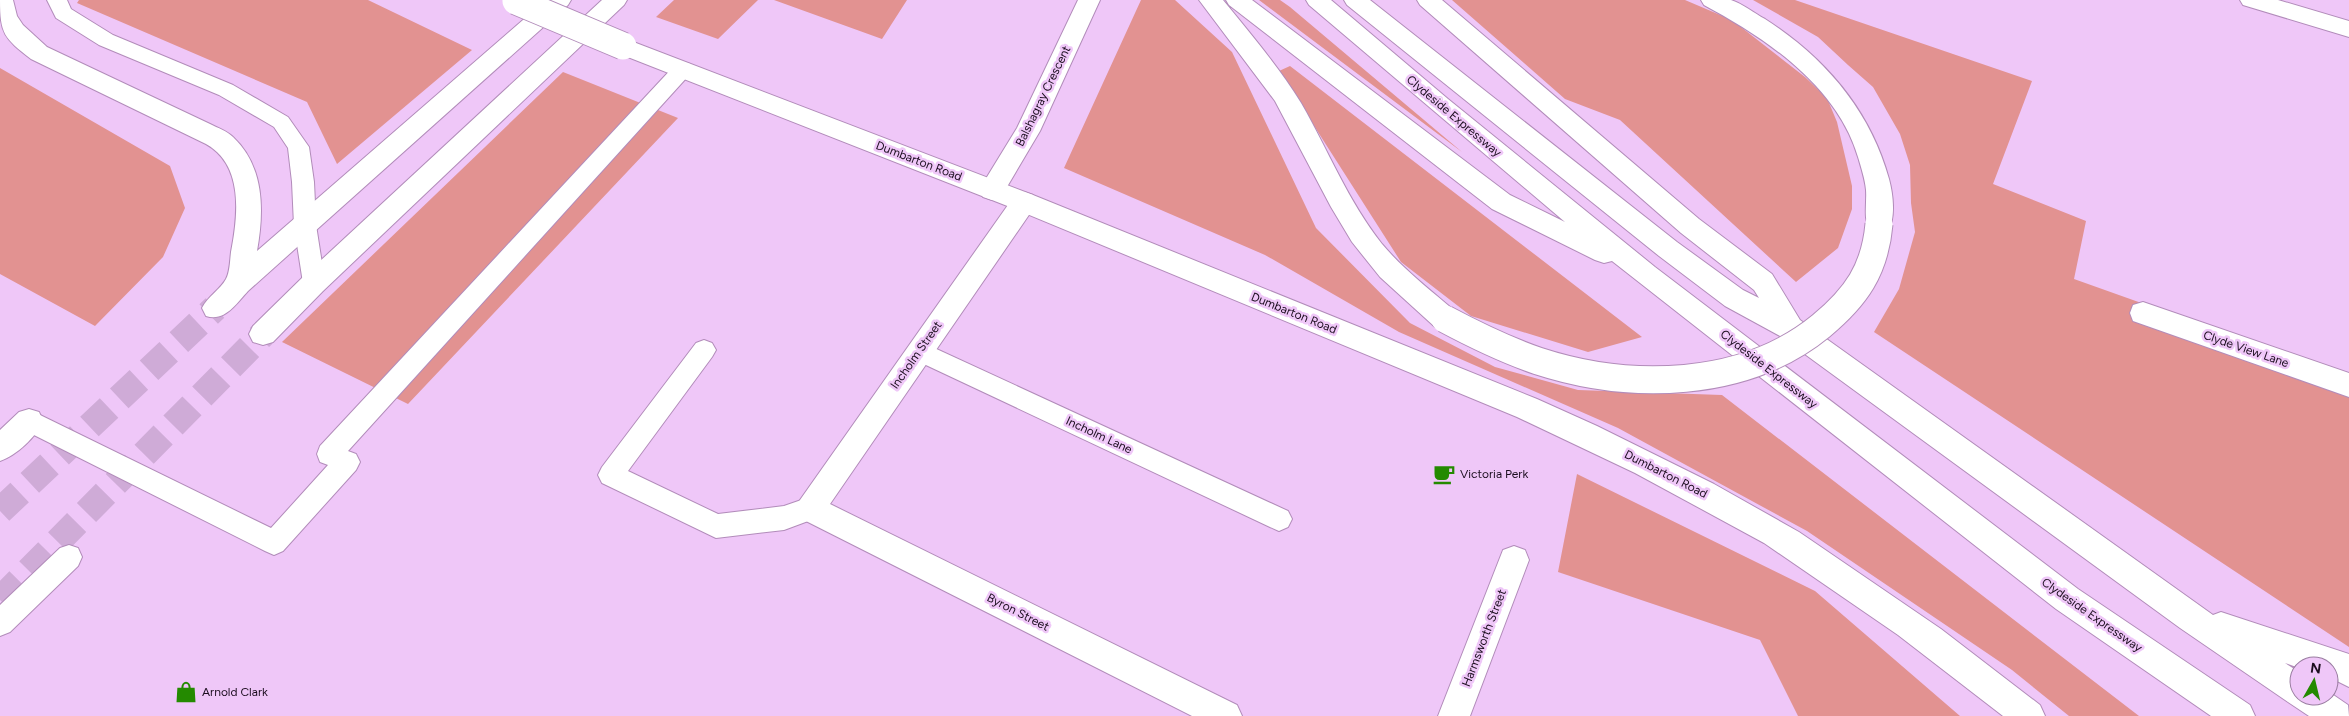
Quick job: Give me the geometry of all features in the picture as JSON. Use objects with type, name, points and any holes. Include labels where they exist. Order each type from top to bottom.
[{"type":"main road","points":[[2,0],[7,19],[20,39],[39,53],[201,130],[226,145],[238,160],[248,181],[250,212],[239,283]]},
{"type":"main road","points":[[215,308],[239,283],[560,0]]},
{"type":"main road","points":[[263,334],[616,0]]},
{"type":"main road","name":"Balshagray Crescent","points":[[992,190],[1028,131],[1090,0]]},
{"type":"main road","points":[[1210,0],[1250,48],[1291,107],[1349,215],[1373,251],[1403,282],[1446,319],[1518,356],[1572,370],[1620,377],[1675,379],[1724,373],[1767,359],[1799,342],[1832,318],[1855,292],[1874,257],[1879,224],[1879,188],[1870,153],[1832,90],[1803,58],[1736,12],[1712,0]]},
{"type":"main road","points":[[1237,0],[1501,202],[1646,274]]},
{"type":"main road","name":"Clydeside Expressway","points":[[1317,0],[1440,105],[1646,274],[2067,599],[2239,716]]},
{"type":"main road","points":[[1355,0],[1734,298],[1790,328],[2191,618],[2289,684]]},
{"type":"main road","points":[[1428,0],[1690,226],[1764,282],[1790,328]]},
{"type":"main road","points":[[2251,0],[2349,29]]},
{"type":"main road","name":"Dumbarton Road","points":[[514,1],[623,46],[1024,202],[1527,408],[1655,468],[1762,526],[1830,570],[1977,674],[2029,716]]},
{"type":"main road","name":"Incholm Street","points":[[810,508],[1024,202]]},
{"type":"main road","name":"Clyde View Lane","points":[[2143,314],[2349,385]]},
{"type":"main road","points":[[0,448],[29,421]]},
{"type":"main road","name":"Byron Street","points":[[810,508],[1226,716]]},
{"type":"main road","name":"Harmsworth Street","points":[[1454,716],[1514,560]]},
{"type":"main road","points":[[2067,599],[2205,716]]},
{"type":"main road","points":[[2191,618],[2338,665],[2349,672]]},
{"type":"main road","points":[[2322,706],[2338,716]]},
{"type":"lane","points":[[57,0],[63,13],[106,40],[226,90],[281,122],[298,147],[305,225],[314,284]]},
{"type":"lane","points":[[29,421],[274,543],[347,462],[328,454],[683,69]]},
{"type":"lane","points":[[704,350],[612,474],[716,526],[784,518],[810,508]]},
{"type":"lane","name":"Incholm Lane","points":[[919,351],[1279,519]]},
{"type":"lane","points":[[0,623],[70,557]]},
{"type":"shaded area","points":[[79,0],[368,0],[472,50],[337,164],[307,102],[77,3]]},
{"type":"shaded area","points":[[674,0],[758,0],[718,39],[656,17]]},
{"type":"shaded area","points":[[774,0],[907,0],[882,39]]},
{"type":"shaded area","points":[[1141,0],[1175,0],[1232,52],[1316,228],[1410,323],[1495,367],[1578,390],[1722,395],[2139,716],[2069,716],[2012,670],[1807,531],[1618,428],[1399,332],[1265,255],[1064,168]]},
{"type":"shaded area","points":[[1259,0],[1280,0],[1290,7],[1462,152]]},
{"type":"shaded area","points":[[1452,0],[1685,0],[1732,20],[1805,77],[1827,98],[1837,122],[1852,186],[1852,209],[1838,248],[1796,282],[1620,120],[1565,99]]},
{"type":"shaded area","points":[[1753,0],[1795,0],[2032,81],[1993,184],[2086,221],[2074,279],[2349,377],[2349,647],[1874,332],[1899,289],[1915,232],[1911,203],[1910,165],[1900,134],[1873,87],[1818,37]]},
{"type":"shaded area","points":[[1290,66],[1642,337],[1588,352],[1471,316],[1401,262],[1279,71]]},
{"type":"shaded area","points":[[0,68],[170,166],[185,208],[163,257],[95,326],[0,274]]},
{"type":"shaded area","points":[[563,72],[678,118],[408,404],[282,342]]},
{"type":"shaded area","points":[[1577,474],[1815,591],[1960,716],[1798,716],[1760,640],[1558,572]]},
{"type":"tunnel","points":[[0,511],[215,308]]},
{"type":"tunnel","points":[[0,600],[263,334]]},
{"type":"place","name":"Victoria Perk","points":[[1444,474]]},
{"type":"place","name":"Arnold Clark","points":[[186,692]]}]
